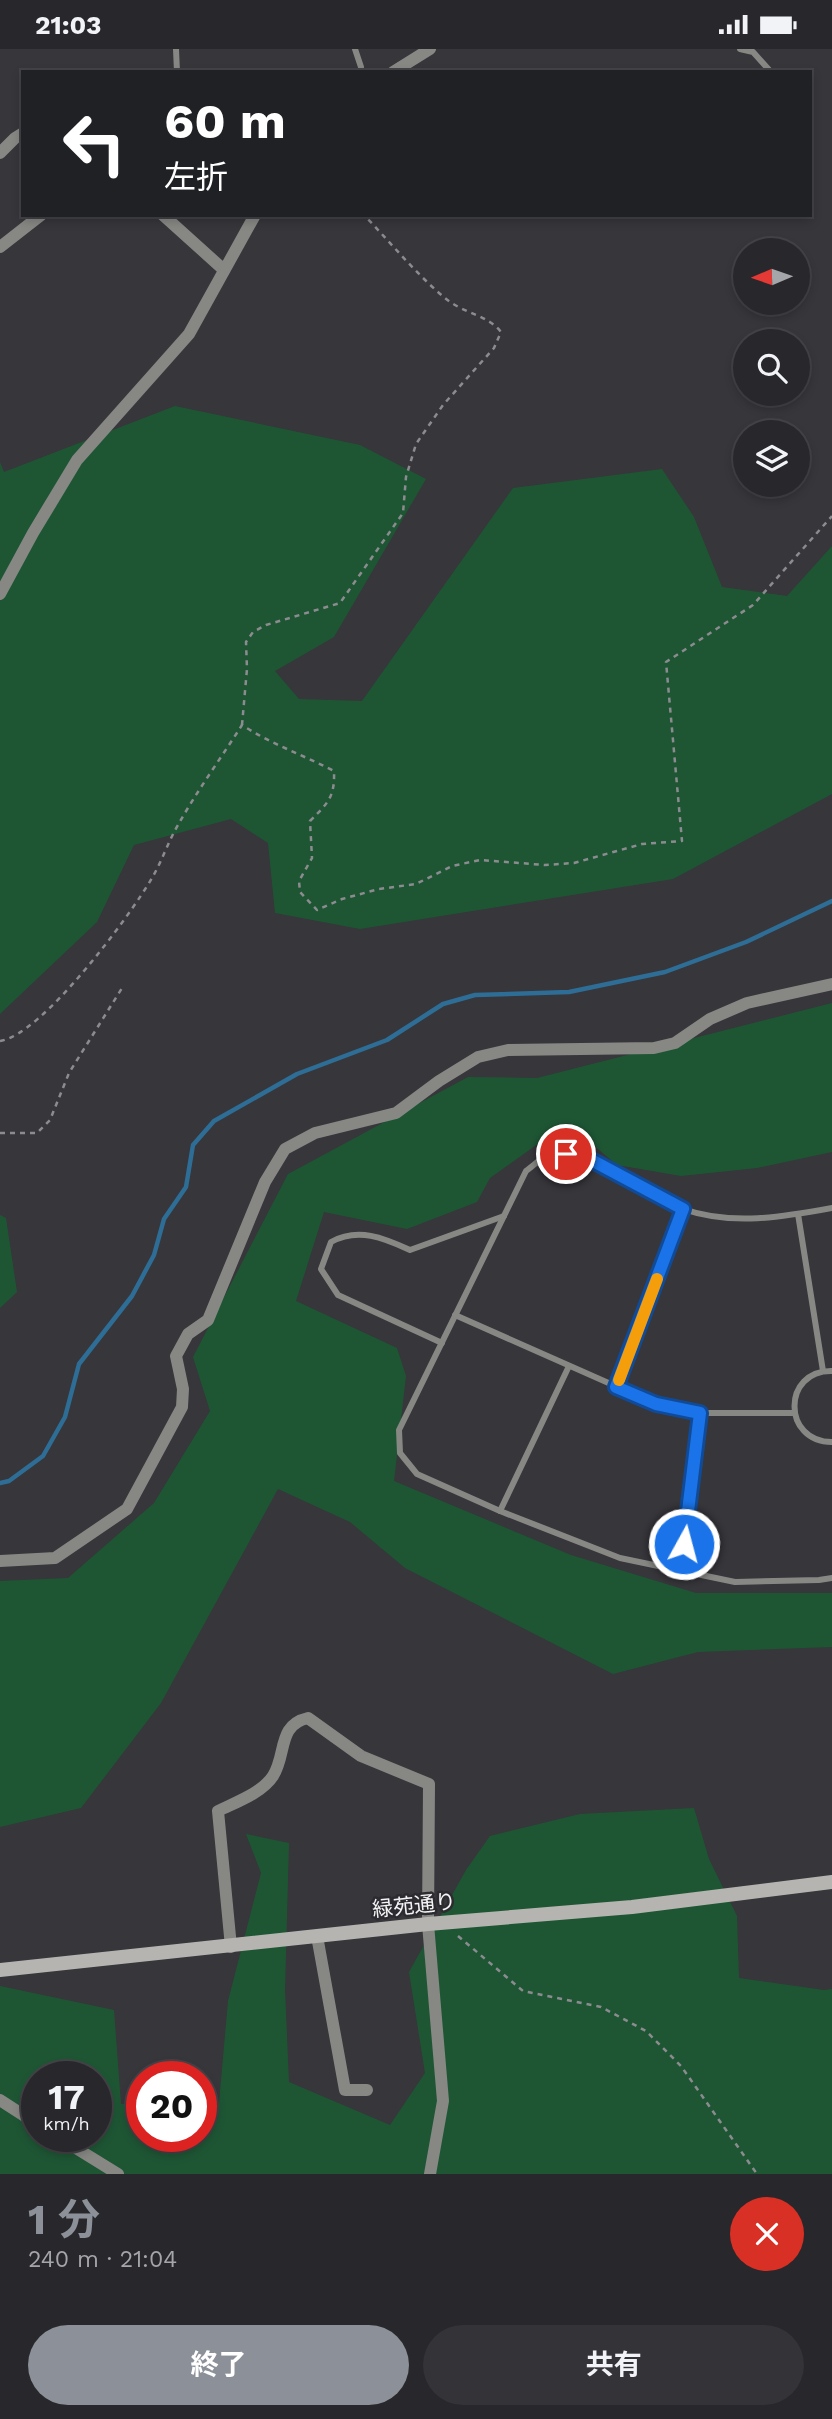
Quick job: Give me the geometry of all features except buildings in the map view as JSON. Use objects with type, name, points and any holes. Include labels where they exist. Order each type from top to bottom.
[{"type":"street","points":[[396,70],[430,49]]},
{"type":"street","points":[[0,153],[21,135]]},
{"type":"street","points":[[0,247],[38,217]]},
{"type":"street","points":[[165,217],[224,270]]},
{"type":"street","points":[[0,594],[77,460],[189,334],[254,217]]},
{"type":"street","points":[[0,1561],[55,1558],[127,1509],[182,1407],[183,1389],[176,1356],[188,1333],[208,1319],[265,1182],[285,1149],[316,1133],[397,1113],[439,1081],[478,1057],[508,1050],[654,1048],[675,1043],[710,1019],[747,1003],[832,985]]},
{"type":"street","points":[[231,1947],[218,1811],[262,1788],[274,1775],[288,1731],[298,1721],[309,1718],[361,1756],[429,1784],[443,2101],[430,2174]]},
{"type":"street","name":"緑苑通り","points":[[0,1970],[435,1924],[632,1907],[832,1882]]},
{"type":"street","points":[[317,1936],[345,2090],[368,2090]]},
{"type":"street","points":[[0,2100],[21,2114]]},
{"type":"street","points":[[82,2152],[118,2174]]},
{"type":"lane","points":[[176,49],[177,70]]},
{"type":"lane","points":[[355,49],[361,67]]},
{"type":"lane","points":[[740,49],[753,52],[769,70]]},
{"type":"lane","points":[[832,1208],[736,1220],[683,1209],[580,1154],[551,1153],[526,1171],[399,1430],[400,1453],[417,1474],[500,1511],[620,1557],[735,1582],[819,1580],[832,1577]]},
{"type":"lane","points":[[616,1387],[683,1209]]},
{"type":"lane","points":[[798,1214],[823,1371]]},
{"type":"lane","points":[[442,1343],[338,1295],[321,1269],[331,1242],[343,1235],[358,1234],[387,1239],[410,1250],[504,1216]]},
{"type":"lane","points":[[455,1315],[656,1404],[700,1413],[794,1413]]},
{"type":"lane","points":[[500,1511],[569,1366]]},
{"type":"lane","points":[[832,1371],[810,1376],[800,1386],[794,1399],[794,1413],[800,1427],[810,1437],[832,1442]]},
{"type":"lane","points":[[681,1570],[700,1413]]},
{"type":"path","points":[[0,1041],[10,1039],[40,1016],[78,977],[112,936],[152,879],[178,825],[242,725],[247,669],[246,642],[254,632],[266,625],[340,603],[403,513],[406,477],[416,444],[443,405],[494,348],[501,332],[494,323],[472,315],[446,300],[366,217]]},
{"type":"path","points":[[242,725],[267,741],[304,755],[334,771],[334,789],[324,806],[310,821],[312,858],[299,881],[300,892],[317,910],[342,899],[379,889],[416,884],[452,866],[480,860],[545,865],[574,863],[642,844],[682,841],[666,662],[753,605],[832,516]]},
{"type":"path","points":[[0,1133],[37,1133],[50,1120],[69,1073],[122,988]]},
{"type":"path","points":[[435,1924],[523,1991],[601,2007],[646,2031],[681,2066],[757,2174]]},
{"type":"green space","points":[[175,406],[360,445],[426,479],[334,637],[275,671],[299,699],[362,701],[513,488],[662,469],[694,517],[722,587],[787,596],[832,546],[832,794],[673,879],[360,929],[275,913],[268,843],[231,819],[134,845],[97,922],[0,1014],[0,462],[4,472]]},
{"type":"green space","points":[[832,1003],[832,1152],[757,1168],[681,1176],[617,1165],[567,1123],[490,1178],[477,1202],[407,1229],[324,1212],[296,1301],[397,1348],[406,1376],[394,1481],[571,1555],[696,1593],[832,1593],[832,1647],[698,1652],[613,1674],[405,1568],[350,1522],[278,1489],[161,1703],[81,1808],[0,1827],[0,1581],[68,1578],[154,1503],[210,1411],[193,1357],[288,1174],[468,1077],[537,1078]]},
{"type":"green space","points":[[0,1215],[6,1218],[17,1292],[0,1308]]},
{"type":"green space","points":[[694,1808],[709,1859],[737,1916],[739,1978],[832,1989],[832,2174],[0,2174],[0,1986],[114,2010],[121,2104],[126,2104],[126,2152],[217,2152],[217,2103],[228,2001],[261,1873],[246,1834],[289,1843],[285,1990],[289,2082],[390,2125],[425,2073],[409,1972],[466,1870],[490,1836],[580,1814]]},
{"type":"waterway","points":[[0,1483],[9,1481],[43,1456],[65,1417],[79,1364],[132,1296],[154,1255],[164,1219],[186,1187],[193,1145],[214,1121],[297,1074],[387,1040],[443,1004],[475,995],[569,992],[665,972],[746,942],[832,901]]},
{"type":"slow traffic","points":[[619,1380],[657,1279]]},
{"type":"route","points":[[566,1154],[580,1154],[683,1209],[616,1387],[656,1404],[700,1413],[684,1544]]}]
